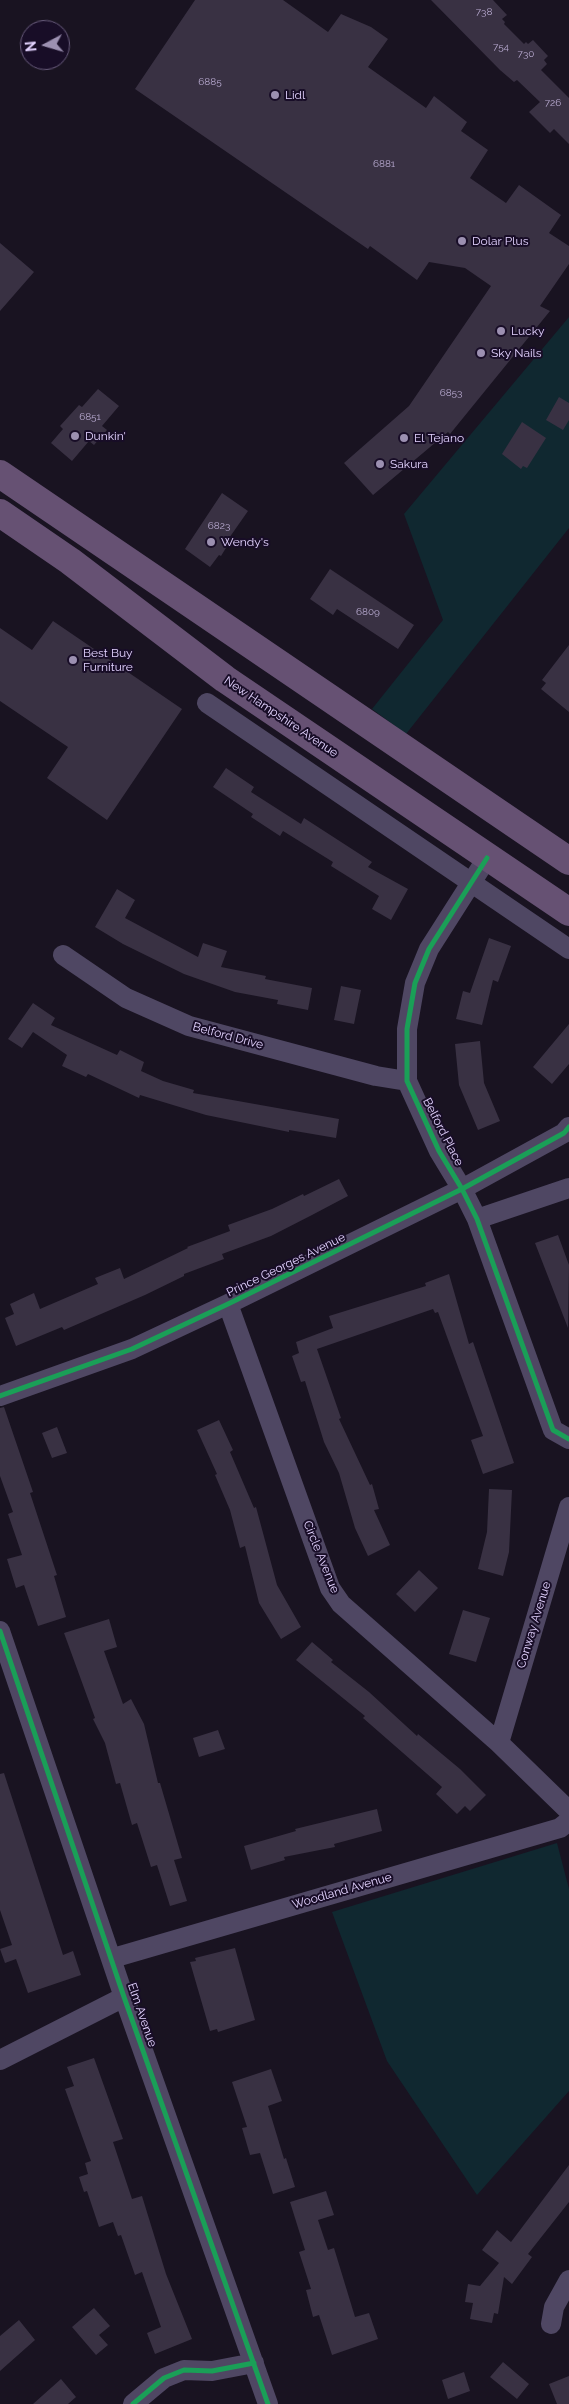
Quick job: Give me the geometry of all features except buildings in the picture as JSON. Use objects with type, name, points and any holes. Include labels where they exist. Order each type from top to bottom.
[{"type":"main road","points":[[0,474],[569,861]]},
{"type":"main road","name":"New Hampshire Avenue","points":[[0,513],[78,567],[225,679],[569,912]]},
{"type":"street","points":[[207,703],[569,949]]},
{"type":"street","name":"Belford Place","points":[[487,858],[429,949],[415,983],[407,1029],[407,1081],[439,1151],[462,1189],[477,1220],[553,1430],[569,1439]]},
{"type":"street","name":"Belford Drive","points":[[63,955],[126,998],[189,1026],[376,1076],[407,1081]]},
{"type":"street","name":"Prince Georges Avenue","points":[[0,1396],[132,1348],[228,1304],[462,1189],[564,1132],[569,1127]]},
{"type":"street","points":[[477,1220],[569,1188]]},
{"type":"street","name":"Circle Avenue","points":[[228,1304],[330,1588],[341,1604],[499,1743],[569,1811]]},
{"type":"street","name":"Conway Avenue","points":[[499,1743],[569,1507]]},
{"type":"street","name":"Elm Avenue","points":[[0,1631],[113,1958],[124,1997],[268,2404]]},
{"type":"street","name":"Woodland Avenue","points":[[113,1958],[560,1828],[569,1821]]},
{"type":"street","points":[[0,2060],[124,1997]]},
{"type":"street","points":[[551,2324],[554,2306],[569,2280]]},
{"type":"street","points":[[133,2404],[164,2378],[184,2370],[212,2371],[254,2363]]},
{"type":"shaded area","points":[[569,317],[569,528],[406,734],[372,709],[443,620],[404,514]]},
{"type":"shaded area","points":[[557,1843],[569,1889],[569,2091],[477,2195],[387,2061],[332,1912]]},
{"type":"cycle path","points":[[487,858],[429,949],[415,983],[407,1029],[407,1081],[439,1151],[462,1189],[477,1219],[553,1430],[569,1439]]},
{"type":"cycle path","points":[[0,1396],[132,1349],[228,1304],[462,1189],[564,1133],[569,1127]]},
{"type":"cycle path","points":[[0,1631],[124,1997],[268,2404]]},
{"type":"cycle path","points":[[133,2404],[164,2378],[184,2370],[212,2371],[254,2363]]},
{"type":"place","name":"Lidl","points":[[275,95]]},
{"type":"place","name":"Dolar Plus","points":[[462,241]]},
{"type":"place","name":"Lucky","points":[[501,331]]},
{"type":"place","name":"Sky Nails","points":[[481,353]]},
{"type":"place","name":"Dunkin'","points":[[75,436]]},
{"type":"place","name":"El Tejano","points":[[404,438]]},
{"type":"place","name":"Sakura","points":[[380,464]]},
{"type":"place","name":"Wendy's","points":[[211,542]]},
{"type":"place","name":"Best Buy Furniture","points":[[73,660]]}]
